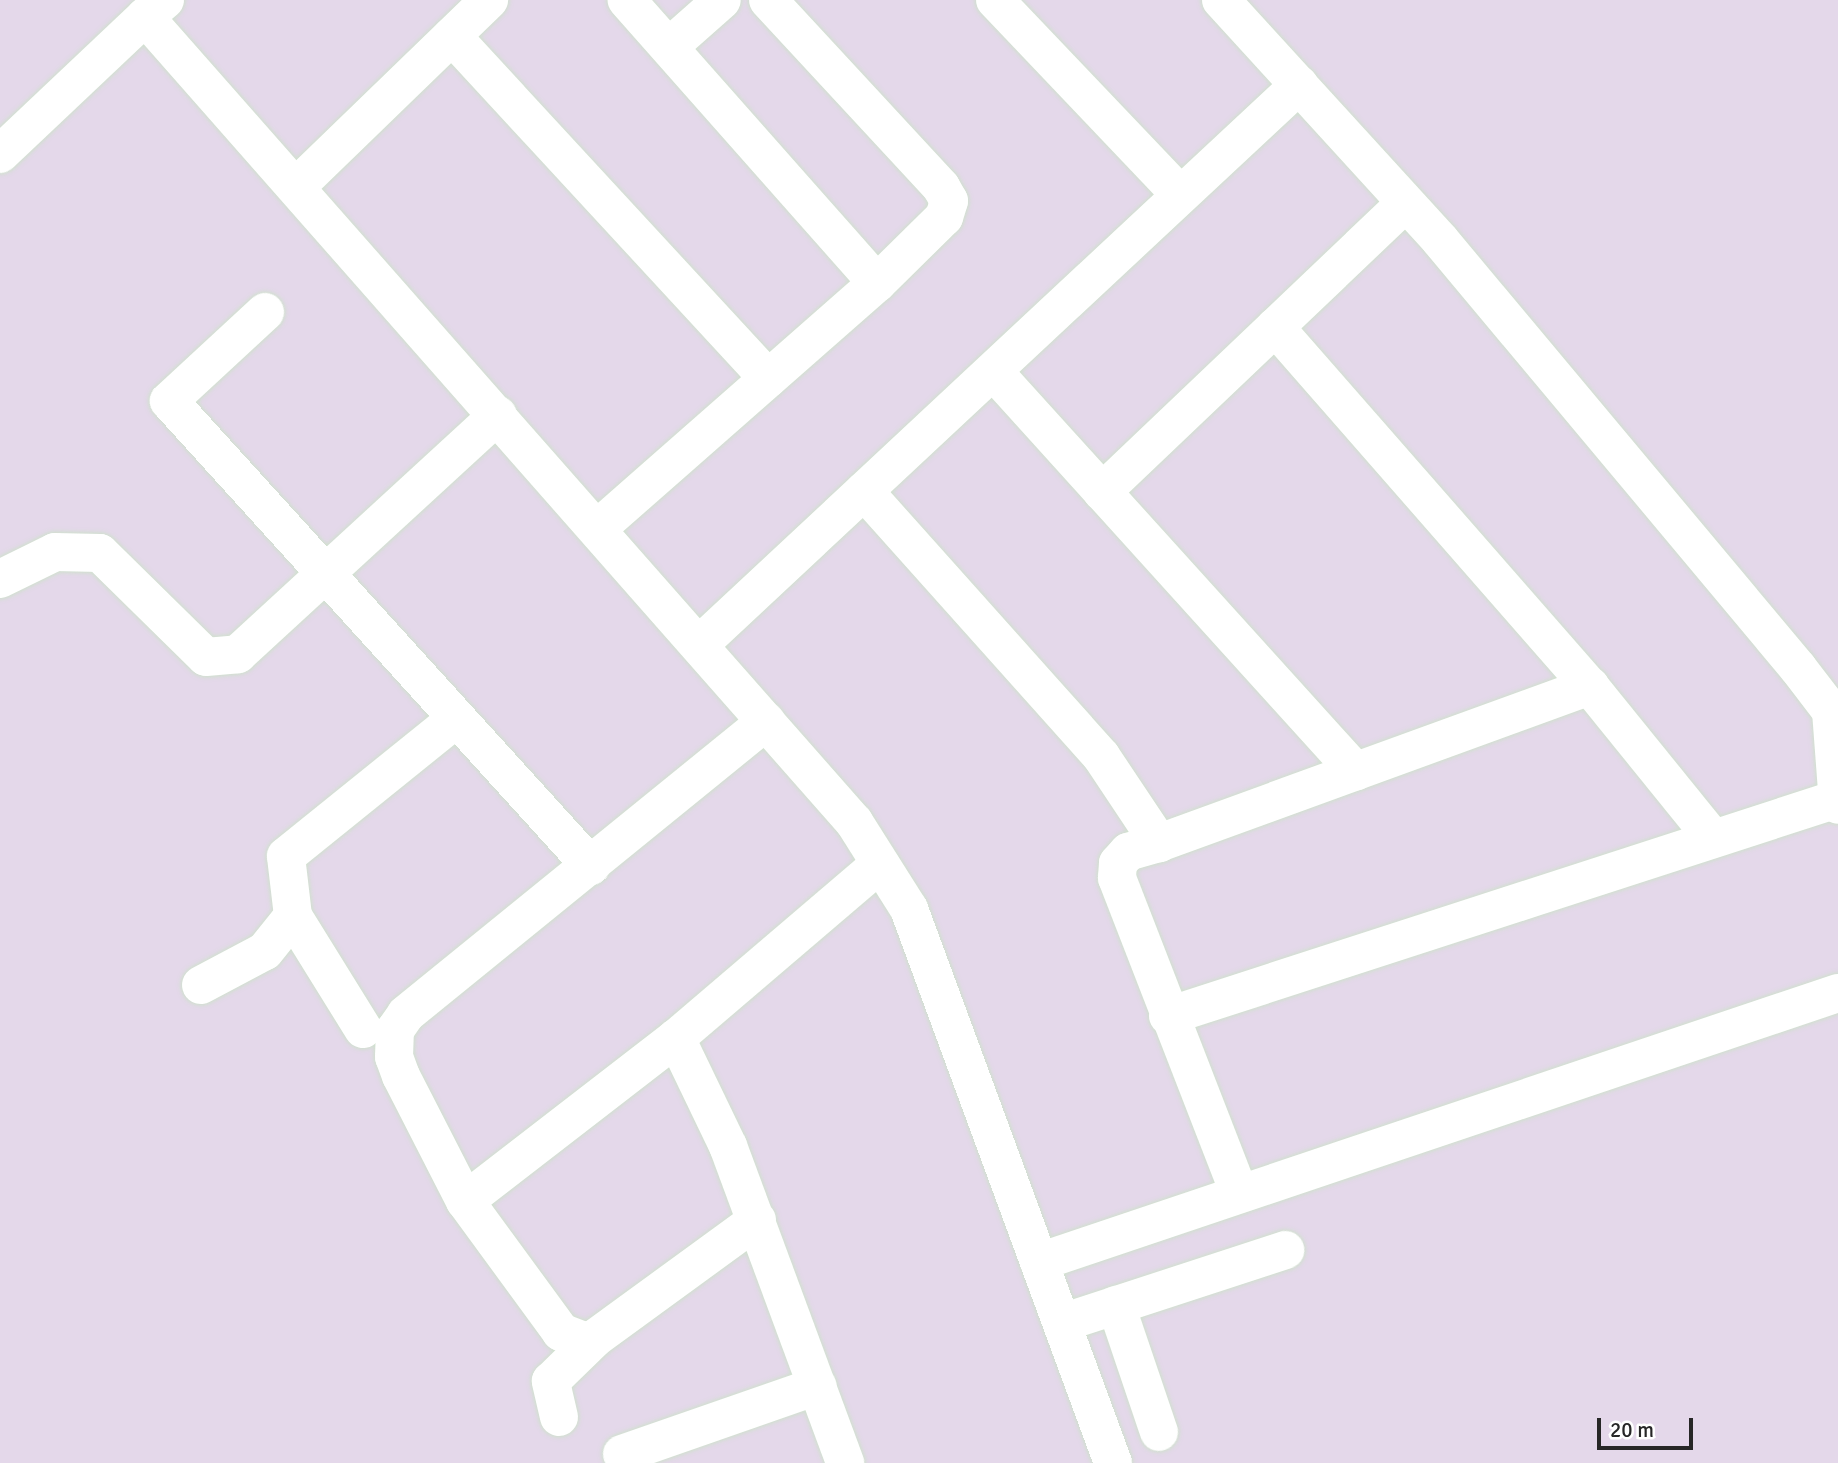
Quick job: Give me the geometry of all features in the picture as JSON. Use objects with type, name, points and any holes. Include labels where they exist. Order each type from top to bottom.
[{"type":"street","points":[[296,187],[489,0]]},
{"type":"street","points":[[626,0],[670,46],[877,283]]},
{"type":"street","points":[[670,46],[722,0]]},
{"type":"street","points":[[597,529],[877,283],[944,217],[949,201],[941,187],[768,0]]},
{"type":"street","points":[[995,0],[1181,195]]},
{"type":"street","points":[[1220,0],[1406,203],[1835,710],[1838,805]]},
{"type":"street","points":[[0,154],[155,9],[296,187],[854,822],[909,909],[1113,1463]]},
{"type":"street","points":[[452,36],[768,379]]},
{"type":"street","points":[[699,645],[1298,85]]},
{"type":"street","points":[[1102,492],[1406,203]]},
{"type":"street","points":[[265,312],[169,401],[592,866]]},
{"type":"street","points":[[1275,327],[1590,686],[1712,837]]},
{"type":"street","points":[[994,372],[1356,772]]},
{"type":"street","points":[[0,579],[55,552],[100,554],[206,657],[218,659],[238,654],[498,415]]},
{"type":"street","points":[[864,491],[1101,756],[1158,843]]},
{"type":"street","points":[[1239,1193],[1168,1016],[1117,878],[1118,863],[1128,852],[1590,686]]},
{"type":"street","points":[[363,1029],[293,916],[286,856],[456,719]]},
{"type":"street","points":[[594,1339],[572,1339],[561,1332],[465,1201],[401,1076],[394,1057],[395,1030],[406,1014],[592,866],[766,721]]},
{"type":"street","points":[[1168,1016],[1712,837],[1837,799]]},
{"type":"street","points":[[465,1201],[676,1038],[880,864]]},
{"type":"street","points":[[201,985],[265,951],[293,916]]},
{"type":"street","points":[[1039,1262],[1838,993]]},
{"type":"street","points":[[676,1038],[728,1146],[845,1463]]},
{"type":"street","points":[[559,1417],[551,1381],[594,1339],[757,1220]]},
{"type":"street","points":[[1062,1323],[1284,1250]]},
{"type":"street","points":[[1116,1305],[1159,1432]]},
{"type":"street","points":[[622,1454],[817,1386]]}]
